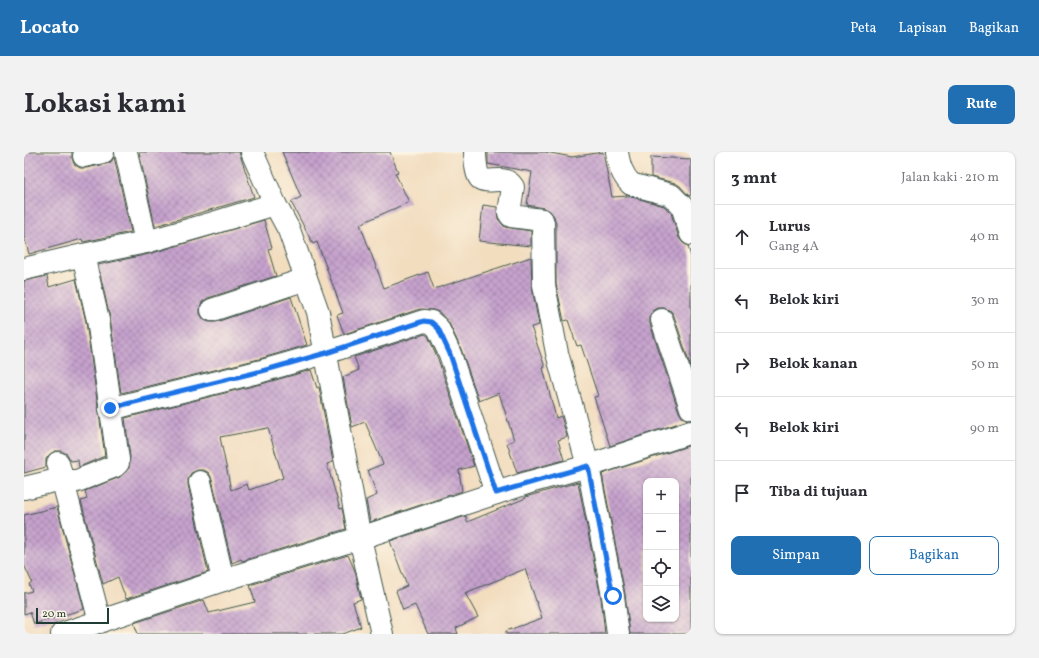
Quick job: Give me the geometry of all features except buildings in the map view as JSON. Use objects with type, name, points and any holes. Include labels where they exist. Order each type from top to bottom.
[{"type":"street","points":[[126,152],[146,242]]},
{"type":"street","points":[[252,152],[275,204],[289,230],[318,312],[360,538],[382,634]]},
{"type":"street","points":[[475,152],[475,160],[479,178],[482,180],[502,180],[512,185],[513,187],[509,213],[511,216],[542,220],[543,223],[544,285],[557,353],[588,466],[613,596],[618,634]]},
{"type":"street","points":[[617,152],[619,166],[631,184],[671,195],[682,206],[691,234]]},
{"type":"street","points":[[24,269],[146,242],[275,204]]},
{"type":"street","points":[[60,471],[70,481],[77,481],[115,466],[118,463],[98,320],[83,255]]},
{"type":"street","points":[[212,310],[306,279]]},
{"type":"street","points":[[662,320],[691,408]]},
{"type":"street","points":[[110,408],[262,371],[326,353],[424,321],[431,322],[438,328],[450,354],[496,493]]},
{"type":"street","points":[[62,634],[96,626],[223,580],[360,538],[496,493],[690,437]]},
{"type":"street","points":[[24,488],[60,471]]},
{"type":"street","points":[[60,471],[96,626]]},
{"type":"street","points":[[200,482],[223,580]]},
{"type":"route","points":[[110,408],[262,371],[326,353],[424,321],[431,322],[438,328],[450,354],[496,493],[588,466],[613,596]]}]
